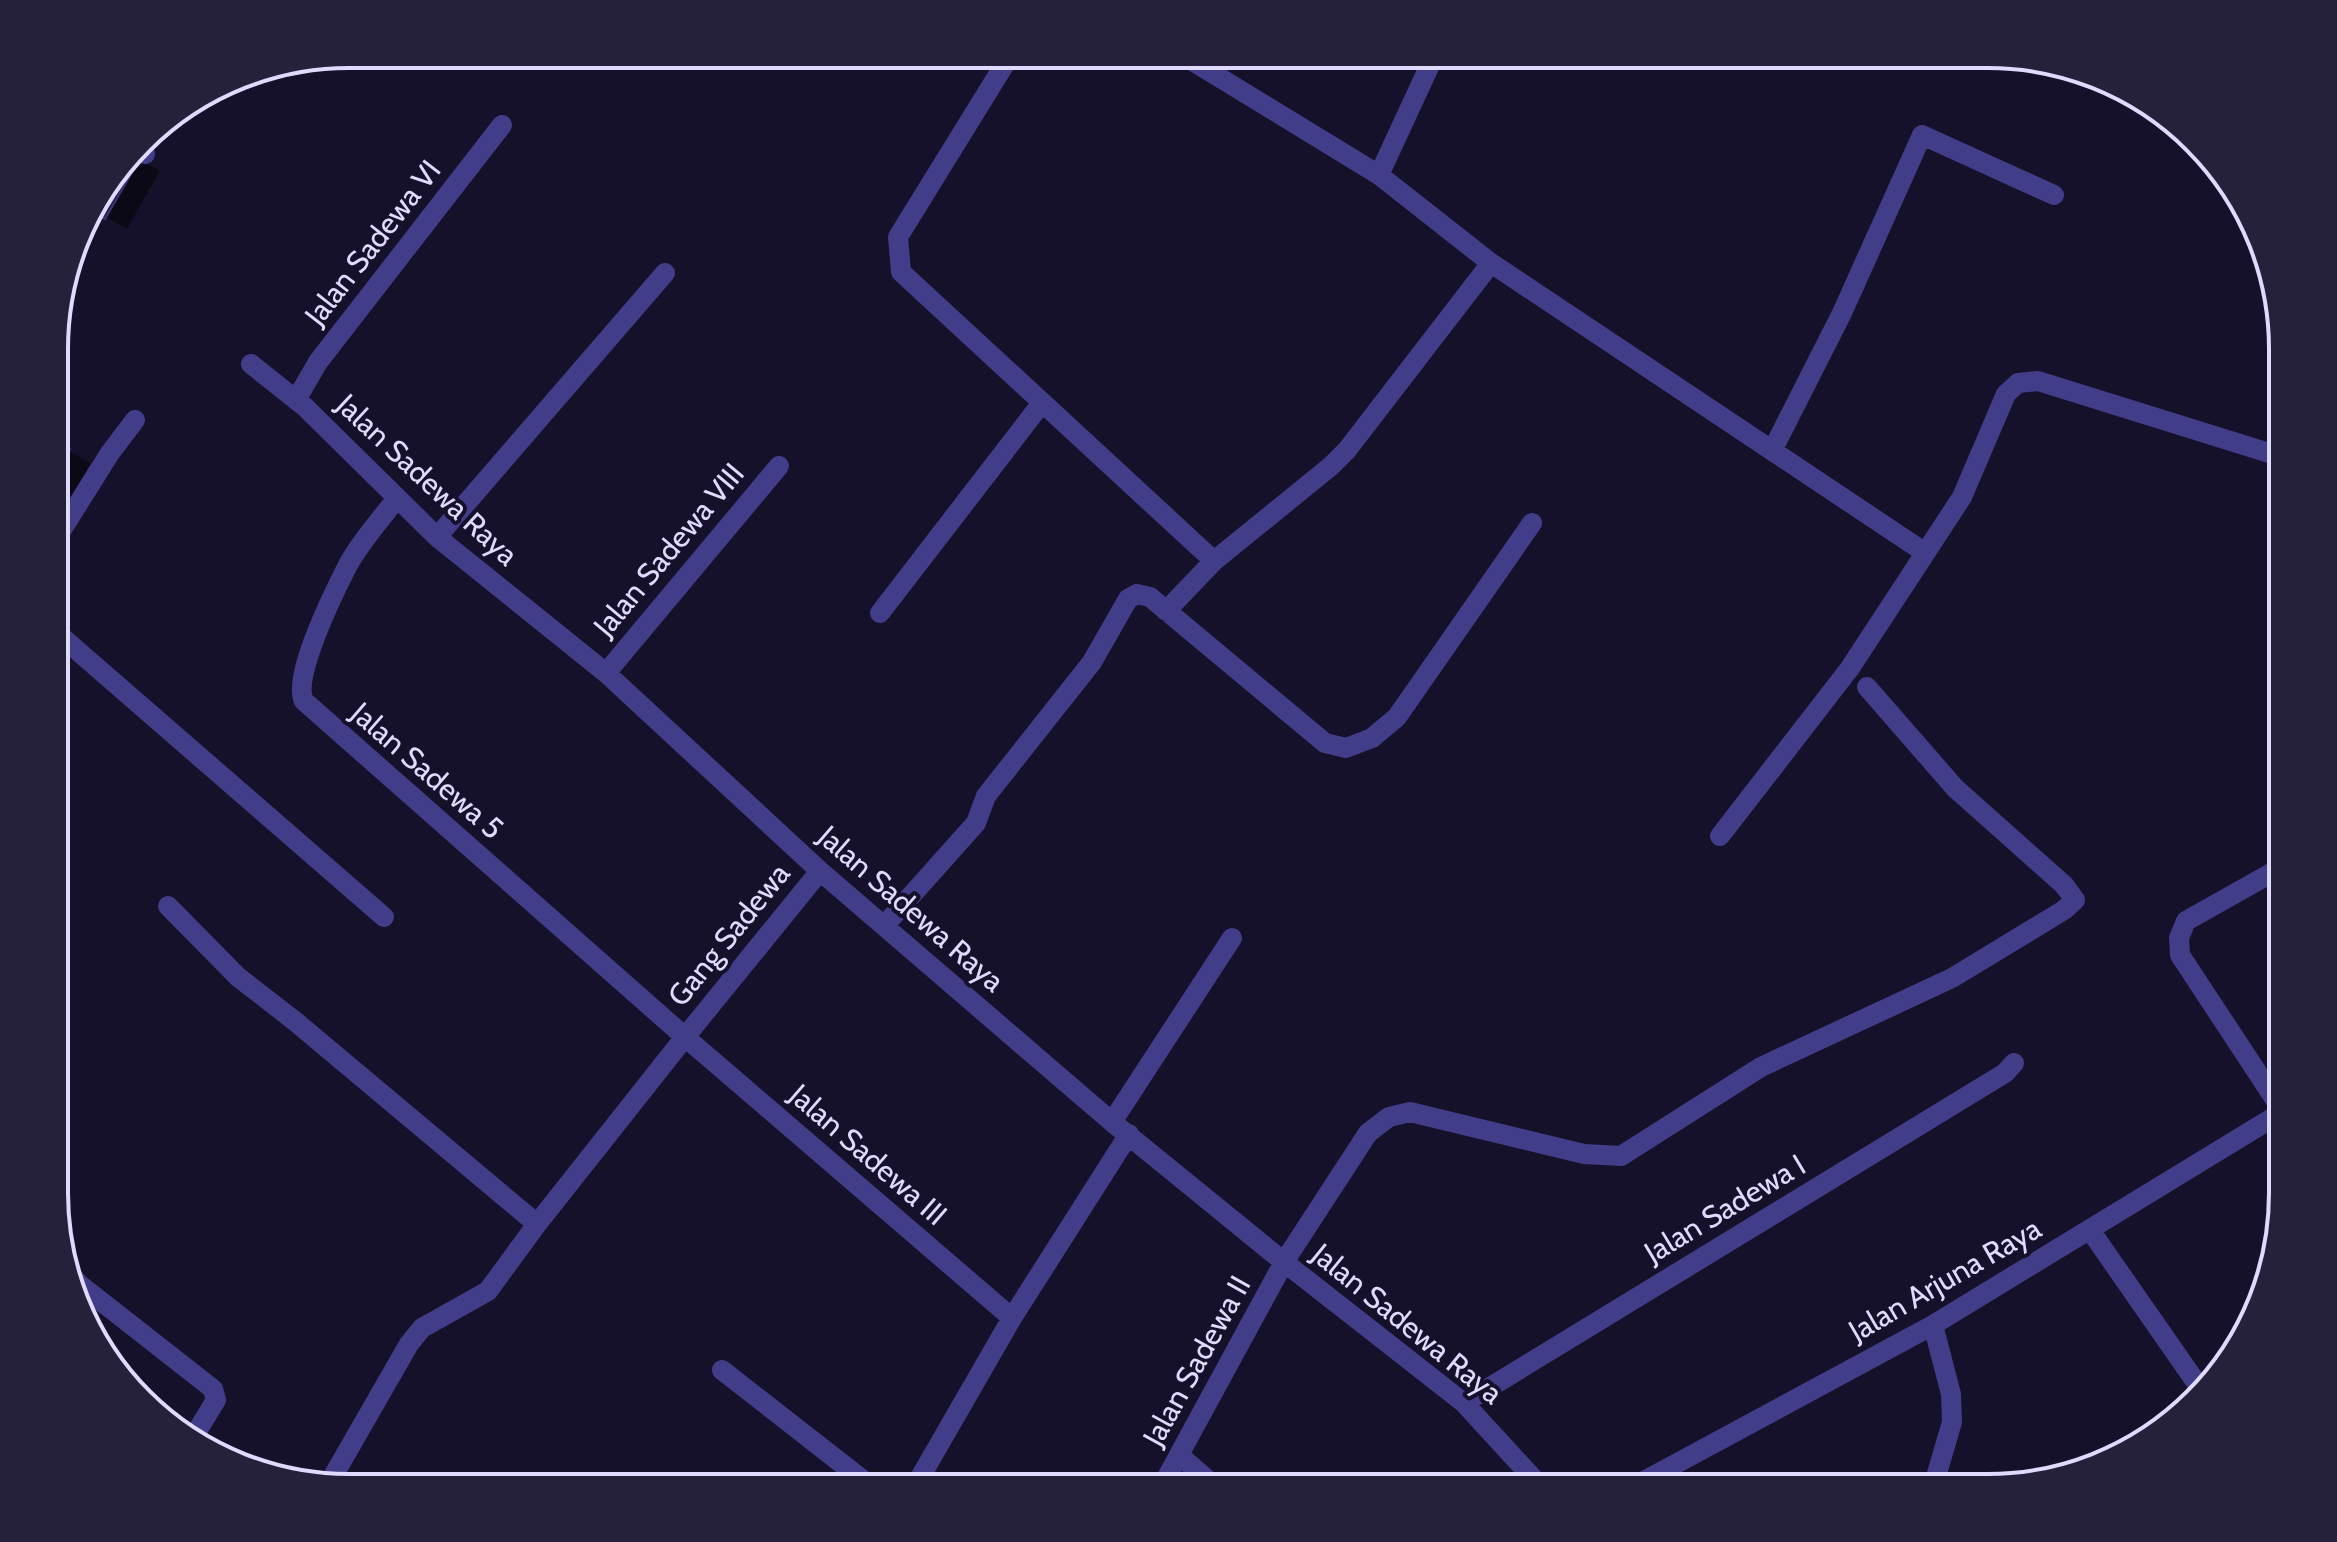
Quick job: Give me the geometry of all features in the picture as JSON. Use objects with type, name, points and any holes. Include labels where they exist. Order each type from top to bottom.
[{"type":"street","points":[[1205,68],[1379,175],[1491,263],[1924,552]]},
{"type":"street","points":[[1379,175],[1428,68]]},
{"type":"street","points":[[1002,69],[898,237],[901,272],[1214,561]]},
{"type":"street","name":"Jalan Sadewa VI","points":[[296,400],[318,362],[502,125]]},
{"type":"street","points":[[1772,451],[1842,313],[1922,135],[2054,195]]},
{"type":"street","points":[[1166,611],[1214,561],[1347,450],[1491,263]]},
{"type":"street","points":[[437,537],[665,273]]},
{"type":"street","name":"Jalan Sadewa Raya","points":[[251,364],[296,400],[437,537],[606,673],[820,871],[1112,1122],[1464,1403],[1528,1473]]},
{"type":"street","points":[[1720,836],[1850,668],[1962,497],[2006,394],[2018,383],[2038,381],[2268,453]]},
{"type":"street","points":[[880,613],[1041,404]]},
{"type":"street","points":[[68,520],[135,420]]},
{"type":"street","name":"Jalan Sadewa VIII","points":[[606,673],[779,466]]},
{"type":"street","name":"Jalan Sadewa 5","points":[[397,498],[350,561],[307,659],[300,682],[301,698],[685,1037]]},
{"type":"street","points":[[884,926],[976,823],[986,796],[1092,662],[1128,599],[1137,594],[1150,597],[1325,743],[1346,748],[1372,738],[1397,717],[1532,523]]},
{"type":"street","points":[[68,642],[384,917]]},
{"type":"street","name":"Jalan Sadewa II","points":[[1169,1474],[1284,1262],[1368,1133],[1389,1117],[1410,1112],[1584,1154],[1621,1156],[1761,1067],[1952,978],[2064,910],[2075,900],[2064,885],[1955,788],[1867,687]]},
{"type":"street","name":"Gang Sadewa","points":[[335,1473],[409,1344],[422,1328],[488,1291],[537,1224],[820,871]]},
{"type":"street","points":[[2269,875],[2186,921],[2179,938],[2180,955],[2269,1091]]},
{"type":"street","points":[[168,906],[238,977],[537,1224]]},
{"type":"street","points":[[1112,1122],[1232,938]]},
{"type":"street","name":"Jalan Sadewa III","points":[[685,1037],[1012,1318]]},
{"type":"street","name":"Jalan Sadewa I","points":[[1464,1403],[2005,1073],[2014,1063]]},
{"type":"street","name":"Jalan Arjuna Raya","points":[[1658,1473],[1933,1325],[2269,1119]]},
{"type":"street","points":[[922,1474],[1012,1318],[1129,1134]]},
{"type":"street","points":[[2090,1230],[2196,1382]]},
{"type":"street","points":[[85,1289],[213,1389],[216,1400],[198,1430]]},
{"type":"street","points":[[1933,1325],[1951,1394],[1952,1422],[1937,1473]]},
{"type":"street","points":[[722,1370],[855,1474]]},
{"type":"street","points":[[1179,1455],[1200,1473]]},
{"type":"building","points":[[135,168],[105,219],[102,217],[115,193]]}]
